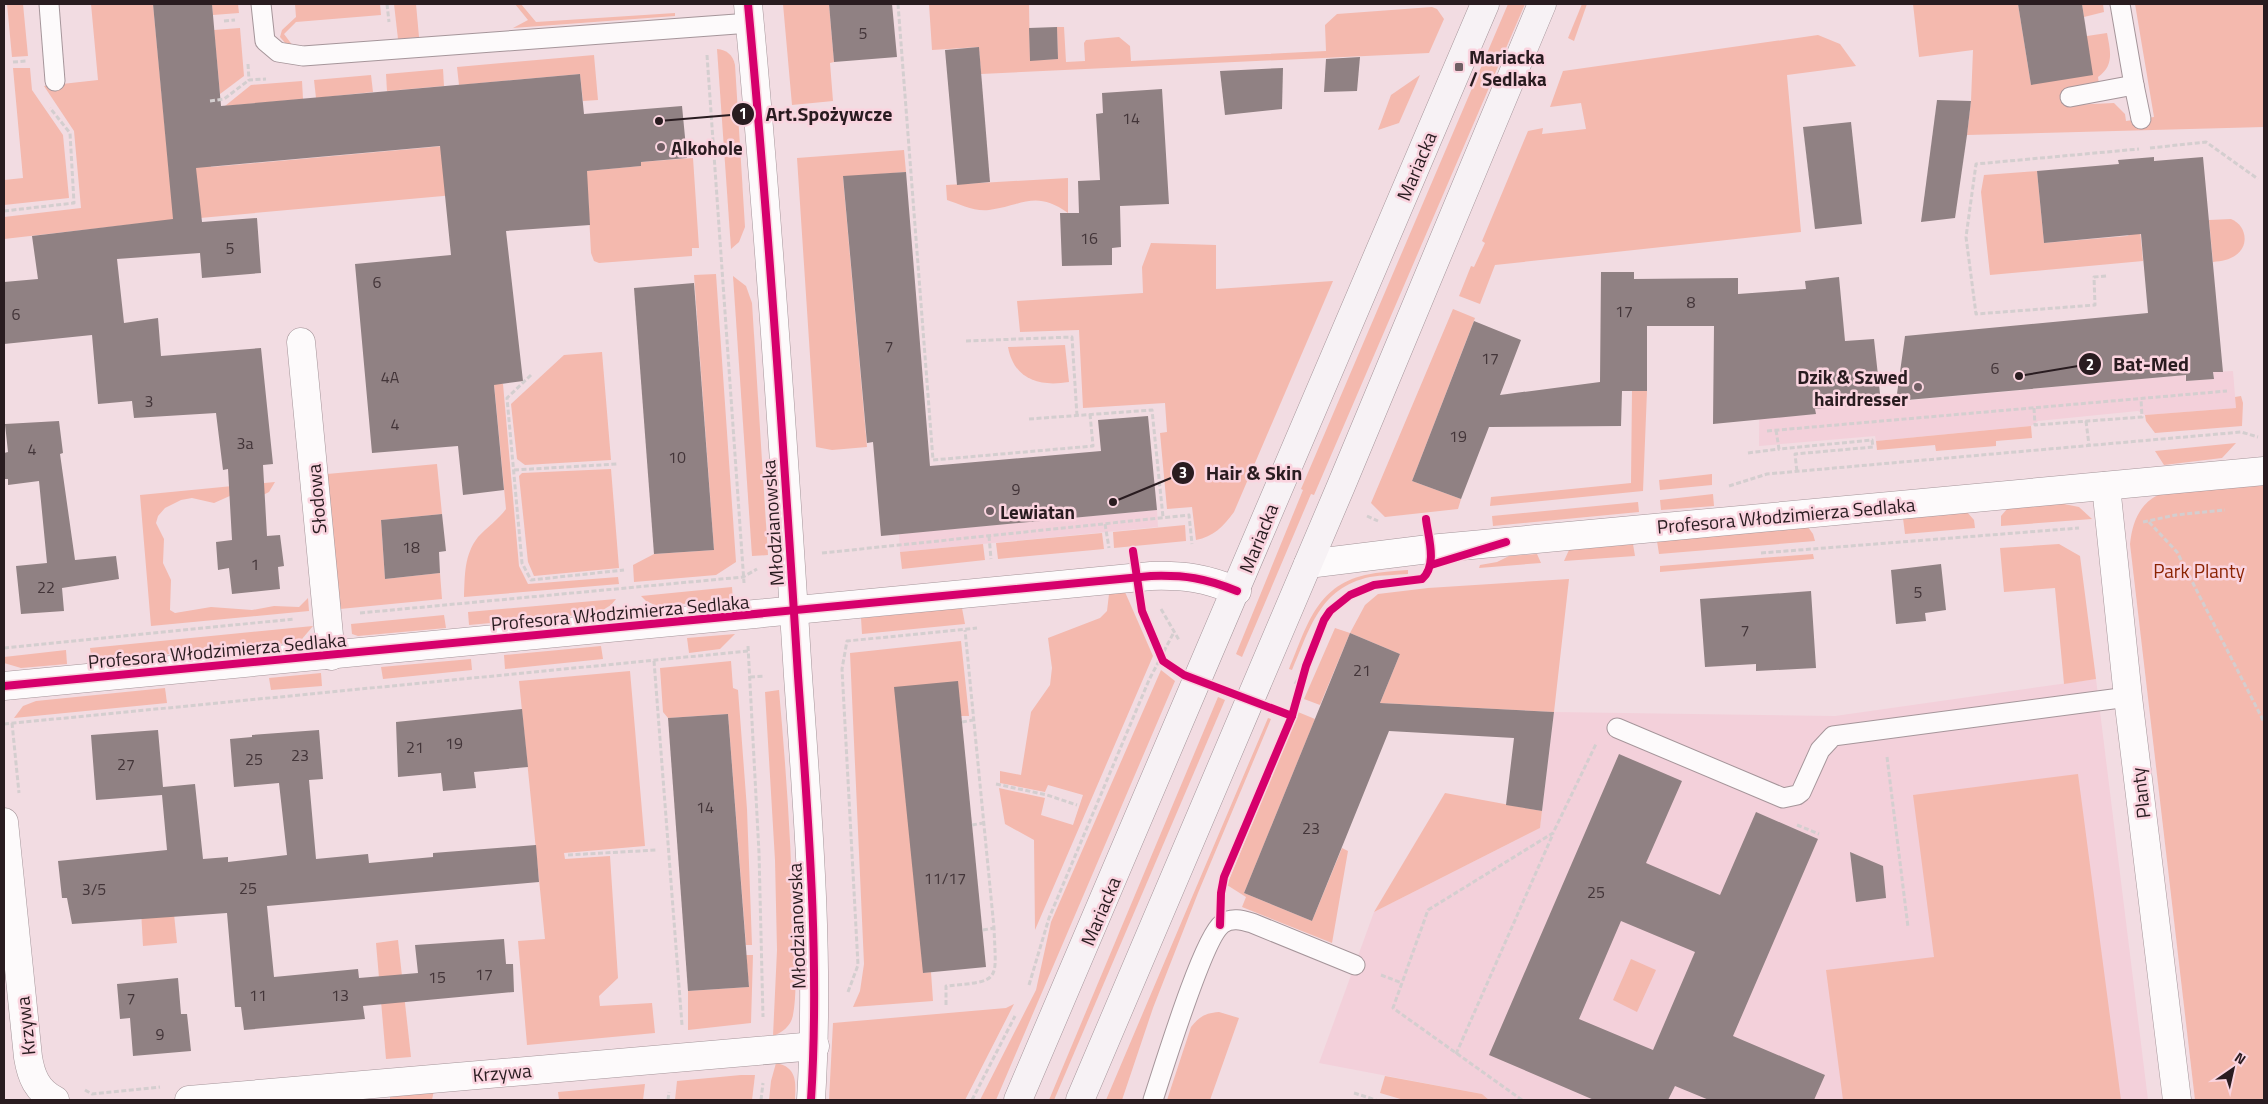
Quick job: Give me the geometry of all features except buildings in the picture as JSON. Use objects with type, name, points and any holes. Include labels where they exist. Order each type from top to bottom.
[{"type":"main road","name":"Mariacka","points":[[1018,1100],[1237,591],[1318,394],[1485,4]]},
{"type":"main road","points":[[1080,1100],[1308,564],[1542,4]]},
{"type":"street","name":"Młodzianowska","points":[[749,13],[792,563],[810,832],[815,1046],[811,1100]]},
{"type":"street","name":"Słodowa","points":[[302,342],[331,656]]},
{"type":"street","name":"Profesora Włodzimierza Sedlaka","points":[[1308,564],[1448,547],[2264,471]]},
{"type":"street","name":"Planty","points":[[2106,486],[2128,697],[2177,1100]]},
{"type":"street","name":"Profesora Włodzimierza Sedlaka","points":[[4,686],[1151,576],[1186,575],[1218,583],[1237,591]]},
{"type":"street","name":"Krzywa","points":[[4,822],[28,1056],[35,1082],[44,1095],[55,1100]]},
{"type":"street","name":"Krzywa","points":[[189,1100],[815,1046]]},
{"type":"lane","points":[[49,4],[55,81]]},
{"type":"lane","points":[[261,4],[264,41],[278,52],[303,56],[704,25],[749,13]]},
{"type":"lane","points":[[2120,4],[2140,119]]},
{"type":"lane","points":[[2070,97],[2134,85]]},
{"type":"lane","points":[[1617,728],[1783,798],[1797,795],[1801,792],[1820,750],[1833,736],[2128,697]]},
{"type":"lane","points":[[1153,1100],[1195,979],[1213,934],[1220,925],[1227,921],[1239,920],[1252,923],[1355,964]]},
{"type":"path","points":[[898,4],[933,460],[1093,446],[1090,414]]},
{"type":"path","points":[[704,25],[748,651],[759,853],[764,1049],[761,1100]]},
{"type":"path","points":[[210,101],[224,99],[249,80]]},
{"type":"path","points":[[4,211],[74,203],[70,133],[46,104]]},
{"type":"path","points":[[2106,276],[2094,277],[2096,305],[1976,314],[1966,237],[1976,164],[2206,142],[2258,179]]},
{"type":"path","points":[[966,341],[1072,337],[1077,416]]},
{"type":"path","points":[[531,376],[507,398],[522,563],[531,580],[624,570]]},
{"type":"path","points":[[1767,431],[2228,391]]},
{"type":"path","points":[[2034,408],[2035,425],[2142,417],[2140,399]]},
{"type":"path","points":[[1029,419],[1152,410],[1163,517]]},
{"type":"path","points":[[2086,421],[2089,445]]},
{"type":"path","points":[[1776,430],[1779,449]]},
{"type":"path","points":[[1723,488],[1767,474],[2241,432],[2257,437],[2264,436]]},
{"type":"path","points":[[1748,452],[1872,440],[1873,447],[1795,454],[1797,472]]},
{"type":"path","points":[[514,470],[618,464]]},
{"type":"path","points":[[2235,509],[2176,515],[2148,521],[2177,552],[2264,722]]},
{"type":"path","points":[[822,553],[1189,515],[1193,546]]},
{"type":"path","points":[[1367,516],[1383,523]]},
{"type":"path","points":[[1105,524],[1109,548]]},
{"type":"path","points":[[989,536],[991,559]]},
{"type":"path","points":[[4,648],[743,577],[761,566],[792,563],[822,564],[821,544]]},
{"type":"path","points":[[846,999],[858,965],[842,669],[847,641],[984,627]]},
{"type":"path","points":[[946,1005],[946,986],[983,983],[993,975],[995,965],[994,928],[965,630]]},
{"type":"path","points":[[1026,992],[1049,918],[1159,652],[1174,632]]},
{"type":"path","points":[[4,724],[748,651]]},
{"type":"path","points":[[1159,652],[1163,661],[1176,671],[1199,680]]},
{"type":"path","points":[[1295,691],[1310,657]]},
{"type":"path","points":[[654,661],[682,1030]]},
{"type":"path","points":[[962,722],[973,720]]},
{"type":"path","points":[[12,723],[20,798]]},
{"type":"path","points":[[1884,730],[1908,927]]},
{"type":"path","points":[[1456,1054],[1592,747],[1600,740]]},
{"type":"path","points":[[996,784],[1047,795],[1076,805]]},
{"type":"path","points":[[1792,822],[1820,834]]},
{"type":"path","points":[[972,825],[984,823]]},
{"type":"path","points":[[1522,1100],[1393,1008],[1428,910],[1553,833]]},
{"type":"path","points":[[568,855],[656,850]]},
{"type":"path","points":[[983,930],[994,928]]},
{"type":"path","points":[[972,1100],[1020,1008]]},
{"type":"path","points":[[84,1089],[92,1094],[161,1087]]},
{"type":"path","points":[[1354,1093],[1376,1100]]},
{"type":"shaded area","points":[[1760,332],[1783,417],[1815,414],[1815,409],[2185,375],[2186,381],[2214,379],[2213,372],[2233,371],[2236,408],[2145,415],[2138,411],[2038,421],[2031,426],[1876,441],[1875,436],[1759,446]]},
{"type":"shaded area","points":[[1157,510],[1158,527],[900,552],[899,534]]},
{"type":"shaded area","points":[[2096,679],[2148,1100],[1489,1100],[1482,1094],[1319,1063],[1374,912],[1540,828],[1554,712],[1835,716]]},
{"type":"green space","points":[[7,4],[23,4],[28,56],[12,57]]},
{"type":"green space","points":[[91,4],[153,4],[169,171],[196,169],[196,162],[210,160],[211,167],[555,136],[553,174],[641,166],[641,162],[693,158],[699,248],[692,248],[692,256],[599,263],[594,261],[591,253],[588,195],[533,188],[144,223],[4,239],[4,217],[81,208],[74,131],[44,86],[98,80]]},
{"type":"green space","points":[[212,4],[238,4],[239,13],[213,15]]},
{"type":"green space","points":[[295,4],[380,4],[381,15],[296,22],[284,34],[293,46],[286,44],[280,37],[282,30],[296,17]]},
{"type":"green space","points":[[394,4],[416,4],[419,37],[398,39]]},
{"type":"green space","points":[[515,4],[521,4],[536,22],[675,13],[675,16],[513,28],[528,20]]},
{"type":"green space","points":[[783,4],[829,4],[834,62],[830,63],[833,101],[792,105]]},
{"type":"green space","points":[[929,4],[1029,4],[1030,60],[1058,59],[1057,27],[1064,27],[1066,62],[1085,61],[1084,43],[1086,40],[1119,37],[1130,46],[1131,61],[1326,51],[1325,25],[1337,14],[1432,7],[1437,9],[1444,19],[1429,53],[981,74],[979,47],[932,50]]},
{"type":"green space","points":[[1508,4],[1525,4],[1314,495],[1311,494],[1242,657],[1236,654],[1303,490],[1301,489]]},
{"type":"green space","points":[[1582,4],[1587,4],[1574,41],[1568,38]]},
{"type":"green space","points":[[1913,4],[2018,4],[2031,85],[2087,36],[2107,33],[2110,57],[2107,67],[2098,77],[2099,84],[2071,105],[2114,103],[2125,114],[2126,121],[2154,117],[2135,4],[2264,4],[2264,127],[1967,135],[1971,101],[1973,50],[1919,57]]},
{"type":"green space","points":[[2082,4],[2103,4],[2104,12],[2084,17]]},
{"type":"green space","points":[[240,28],[244,76],[220,94],[214,30]]},
{"type":"green space","points":[[1818,35],[1840,44],[1856,66],[1787,75],[1801,232],[1495,265],[1480,304],[1459,296],[1471,266],[1474,267],[1485,243],[1482,241],[1528,131],[1543,128],[1542,134],[1586,129],[1581,103],[1550,107],[1563,71]]},
{"type":"green space","points":[[717,49],[729,54],[733,58],[735,65],[745,227],[739,242],[731,249]]},
{"type":"green space","points":[[594,55],[598,100],[583,101],[580,74],[459,85],[457,67]]},
{"type":"green space","points":[[13,68],[30,68],[32,90],[63,135],[69,198],[4,205],[4,180],[23,178]]},
{"type":"green space","points":[[443,69],[444,86],[387,91],[386,74]]},
{"type":"green space","points":[[371,75],[373,92],[316,98],[314,80]]},
{"type":"green space","points":[[1420,75],[1399,123],[1378,130],[1391,95]]},
{"type":"green space","points":[[302,81],[303,99],[225,106],[251,85]]},
{"type":"green space","points":[[904,150],[906,172],[843,177],[867,447],[832,450],[816,447],[797,158]]},
{"type":"green space","points":[[2037,171],[2044,243],[2127,236],[2140,230],[2143,261],[1990,275],[1981,192],[1984,175]]},
{"type":"green space","points":[[1068,178],[1068,213],[1056,206],[1037,200],[1001,208],[978,210],[947,200],[946,185]]},
{"type":"green space","points":[[2231,219],[2243,230],[2245,241],[2243,246],[2233,257],[2213,262],[2209,220]]},
{"type":"green space","points":[[1151,243],[1216,245],[1216,289],[1333,281],[1234,512],[1218,530],[1202,539],[1196,540],[1192,507],[1167,509],[1160,433],[1167,432],[1165,403],[1083,408],[1079,330],[1020,332],[1017,301],[1143,293],[1142,267]]},
{"type":"green space","points":[[716,274],[736,562],[716,575],[634,582],[633,565],[654,554],[714,550],[694,275]]},
{"type":"green space","points":[[733,276],[746,286],[752,303],[768,555],[752,556]]},
{"type":"green space","points":[[1453,309],[1475,318],[1412,481],[1461,499],[1458,509],[1385,517],[1371,503]]},
{"type":"green space","points":[[1065,345],[1069,382],[1058,383],[1039,382],[1022,374],[1011,358],[1008,347]]},
{"type":"green space","points":[[602,352],[611,460],[525,465],[517,459],[511,404],[564,355]]},
{"type":"green space","points":[[494,384],[503,384],[519,566],[528,584],[618,577],[619,584],[464,597],[466,566],[473,544],[506,509]]},
{"type":"green space","points":[[1632,391],[1647,391],[1643,491],[1490,506],[1491,497],[1631,483]]},
{"type":"green space","points":[[2241,396],[2243,403],[2242,426],[2155,433],[2146,421],[2145,415],[2236,408],[2235,397]]},
{"type":"green space","points":[[2031,426],[2032,438],[1996,441],[1996,446],[1936,451],[1935,445],[1877,450],[1876,441]]},
{"type":"green space","points":[[2236,443],[2222,458],[2164,465],[2155,451]]},
{"type":"green space","points":[[437,464],[442,514],[381,520],[385,579],[440,573],[442,599],[340,609],[327,474]]},
{"type":"green space","points":[[611,469],[619,568],[534,576],[528,562],[519,476],[522,473]]},
{"type":"green space","points":[[1712,474],[1712,485],[1660,490],[1659,480]]},
{"type":"green space","points":[[275,482],[269,492],[263,495],[232,495],[214,503],[192,498],[181,500],[165,508],[158,516],[156,523],[164,539],[163,563],[171,580],[170,610],[175,613],[211,607],[252,610],[274,606],[299,607],[308,598],[309,611],[151,626],[140,495]]},
{"type":"green space","name":"Park Planty","points":[[2264,484],[2264,1100],[2195,1100],[2130,544],[2135,522],[2141,509],[2158,495]]},
{"type":"green space","points":[[1713,494],[1714,506],[1661,510],[1660,500]]},
{"type":"green space","points":[[1638,502],[1639,512],[1493,526],[1492,516]]},
{"type":"green space","points":[[2059,503],[2079,507],[2092,519],[2001,526],[2001,516],[2007,509]]},
{"type":"green space","points":[[1967,512],[1974,520],[1975,528],[1905,534],[1903,518]]},
{"type":"green space","points":[[1185,525],[1186,541],[1114,548],[1113,532]]},
{"type":"green space","points":[[1808,527],[1815,541],[1659,554],[1657,541]]},
{"type":"green space","points":[[1102,533],[1104,549],[998,559],[996,543]]},
{"type":"green space","points":[[983,544],[985,560],[902,569],[900,552]]},
{"type":"green space","points":[[1633,544],[1635,556],[1564,561],[1569,550]]},
{"type":"green space","points":[[2059,544],[2080,556],[2096,679],[2064,684],[2055,588],[2004,592],[2000,548]]},
{"type":"green space","points":[[1537,554],[1541,563],[1479,568],[1480,565],[1497,562],[1509,556]]},
{"type":"green space","points":[[1813,554],[1814,559],[1660,572],[1660,566]]},
{"type":"green space","points":[[1408,570],[1408,574],[1370,577],[1353,582],[1339,590],[1319,612],[1311,625],[1292,670],[1289,669],[1315,611],[1335,589],[1348,581],[1365,575]]},
{"type":"green space","points":[[1569,579],[1554,712],[1380,703],[1400,654],[1350,633],[1365,605],[1378,594],[1428,588]]},
{"type":"green space","points":[[732,587],[733,600],[657,606],[646,601],[641,596]]},
{"type":"green space","points":[[1125,592],[1153,656],[1035,930],[1034,840],[1005,824],[999,788],[1045,798],[1041,815],[1073,825],[1083,795],[1048,785],[1045,792],[1000,783],[1000,771],[1021,775],[1031,712],[1050,685],[1052,668],[1048,638],[1100,618],[1107,611],[1109,594]]},
{"type":"green space","points":[[616,599],[611,605],[598,613],[469,625],[468,612]]},
{"type":"green space","points":[[962,608],[965,624],[862,634],[861,618]]},
{"type":"green space","points":[[444,615],[446,628],[358,636],[352,634],[351,624]]},
{"type":"green space","points":[[313,626],[302,639],[289,643],[92,661],[90,648]]},
{"type":"green space","points":[[1335,628],[1350,633],[1320,705],[1304,699]]},
{"type":"green space","points":[[735,634],[720,649],[689,653],[687,638]]},
{"type":"green space","points":[[961,641],[969,716],[961,716],[923,973],[931,972],[933,1001],[853,1007],[860,991],[864,964],[850,653]]},
{"type":"green space","points":[[601,646],[603,659],[505,669],[504,655]]},
{"type":"green space","points":[[66,650],[67,664],[21,668],[4,663],[4,657]]},
{"type":"green space","points":[[471,659],[472,670],[383,679],[381,667]]},
{"type":"green space","points":[[731,661],[733,688],[738,690],[747,809],[752,945],[746,945],[728,714],[668,718],[663,712],[660,668]]},
{"type":"green space","points":[[1161,670],[1175,681],[996,1100],[980,1100],[1036,990],[1051,922]]},
{"type":"green space","points":[[630,671],[645,846],[564,853],[565,859],[610,856],[618,978],[599,996],[600,1006],[652,1003],[655,1033],[527,1045],[518,941],[545,939],[519,681]]},
{"type":"green space","points":[[321,673],[322,686],[271,690],[269,678]]},
{"type":"green space","points":[[165,688],[167,703],[14,718],[23,706],[36,701]]},
{"type":"green space","points":[[779,690],[790,840],[795,984],[792,1019],[786,1028],[773,1036],[777,950],[775,860],[765,692]]},
{"type":"green space","points":[[1218,697],[1225,700],[1054,1100],[1049,1100]]},
{"type":"green space","points":[[1298,712],[1315,719],[1244,893],[1312,921],[1342,848],[1348,851],[1332,943],[1242,907],[1246,897],[1227,885]]},
{"type":"green space","points":[[1268,718],[1271,719],[1198,893],[1153,1008],[1122,1100],[1106,1100]]},
{"type":"green space","points":[[2078,774],[2121,1100],[1843,1100],[1826,970],[1934,957],[1913,795]]},
{"type":"green space","points":[[1445,793],[1542,811],[1540,828],[1374,912]]},
{"type":"green space","points":[[138,857],[170,875],[177,943],[143,946]]},
{"type":"green space","points":[[398,940],[411,1057],[386,1059],[376,943]]},
{"type":"green space","points":[[746,955],[753,955],[751,1023],[688,1030],[688,991],[749,987]]},
{"type":"green space","points":[[1631,959],[1656,970],[1637,1012],[1613,1000]]},
{"type":"green space","points":[[1014,1004],[965,1100],[829,1100],[833,1023],[1006,1008]]},
{"type":"green space","points":[[1219,1012],[1239,1018],[1210,1100],[1167,1100],[1191,1027],[1203,1016]]},
{"type":"green space","points":[[776,1063],[783,1065],[792,1072],[795,1081],[795,1100],[769,1100],[771,1081]]},
{"type":"green space","points":[[755,1075],[752,1100],[675,1100],[677,1081]]},
{"type":"green space","points":[[1385,1076],[1482,1094],[1489,1100],[1404,1100],[1380,1093]]},
{"type":"green space","points":[[645,1084],[643,1100],[559,1100],[558,1092]]},
{"type":"green space","points":[[434,1090],[432,1100],[390,1100],[390,1095]]},
{"type":"cycle path","points":[[748,4],[776,340],[809,835],[814,994],[811,1100]]},
{"type":"cycle path","points":[[1220,925],[1221,893],[1224,877],[1292,716],[1306,666],[1324,620],[1330,611],[1350,595],[1374,585],[1422,579],[1427,573],[1431,559],[1426,519]]},
{"type":"cycle path","points":[[1431,565],[1506,542]]},
{"type":"cycle path","points":[[1133,551],[1142,611],[1163,661],[1184,675],[1292,716]]},
{"type":"cycle path","points":[[4,686],[1151,576],[1195,578],[1237,591]]},
{"type":"place","name":"Mariacka / Sedlaka","points":[[1459,67]]},
{"type":"place","name":"Art.Spożywcze","points":[[659,121]]},
{"type":"place","name":"Alkohole","points":[[661,147]]},
{"type":"place","name":"Bat-Med","points":[[2019,376]]},
{"type":"place","name":"Dzik & Szwed hairdresser","points":[[1918,387]]},
{"type":"place","name":"Hair & Skin","points":[[1113,502]]},
{"type":"place","name":"Lewiatan","points":[[990,511]]}]
